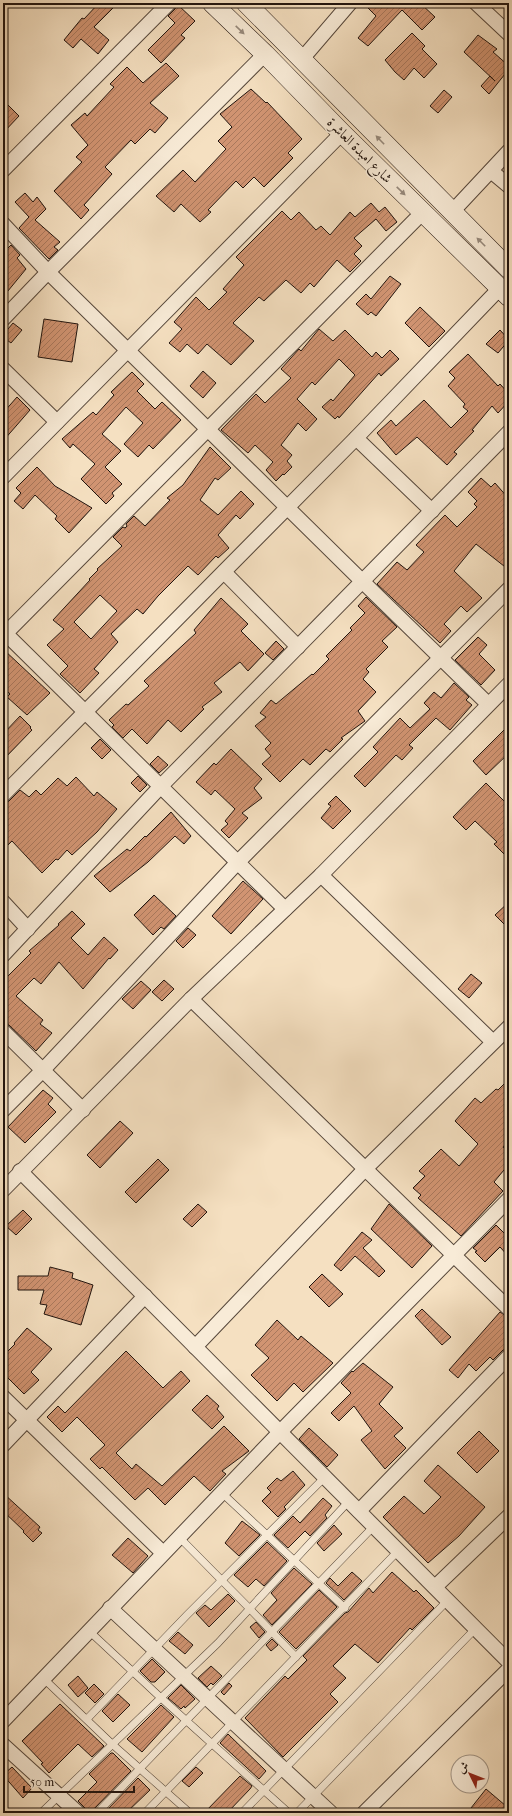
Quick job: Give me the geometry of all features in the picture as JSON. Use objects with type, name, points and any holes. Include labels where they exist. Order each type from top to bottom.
[{"type":"main road","name":"شارع امبدة العاشرة","points":[[212,3],[505,293]]},
{"type":"main road","name":"شارع امبدة العاشرة","points":[[246,3],[509,269]]},
{"type":"street","points":[[3,170],[169,3]]},
{"type":"street","points":[[302,59],[350,3]]},
{"type":"street","points":[[484,6],[509,34]]},
{"type":"street","points":[[3,319],[265,54]]},
{"type":"street","points":[[3,477],[342,133]]},
{"type":"street","points":[[452,212],[509,151]]},
{"type":"street","points":[[491,171],[509,186]]},
{"type":"street","points":[[285,909],[4,633],[422,212]]},
{"type":"street","points":[[3,224],[48,272],[488,704]]},
{"type":"street","points":[[3,794],[356,438],[505,293]]},
{"type":"street","points":[[3,369],[57,422]]},
{"type":"street","points":[[3,955],[161,786],[509,432]]},
{"type":"street","points":[[356,438],[432,511]]},
{"type":"street","points":[[224,572],[298,646]]},
{"type":"street","points":[[3,1110],[43,1070],[237,863],[509,589]]},
{"type":"street","points":[[3,1190],[191,999],[321,875],[509,684]]},
{"type":"street","points":[[321,875],[493,1042]]},
{"type":"street","points":[[3,902],[28,929]]},
{"type":"street","points":[[191,999],[509,1310]]},
{"type":"street","points":[[195,1347],[365,1169],[509,1026]]},
{"type":"street","points":[[3,1031],[83,1110]]},
{"type":"street","points":[[20,1172],[509,1662]]},
{"type":"street","points":[[3,1721],[88,1630],[509,1199]]},
{"type":"street","points":[[3,1445],[145,1296]]},
{"type":"street","points":[[359,1511],[509,1356]]},
{"type":"street","points":[[3,1397],[163,1553]]},
{"type":"street","points":[[435,1587],[509,1516]]},
{"type":"street","points":[[110,1608],[331,1813]]},
{"type":"street","points":[[364,1813],[509,1669]]},
{"type":"street","points":[[3,1745],[78,1813]]},
{"type":"lane","points":[[87,1719],[266,1535],[325,1477]]},
{"type":"lane","points":[[222,1493],[345,1608]]},
{"type":"lane","points":[[41,1813],[160,1697],[184,1677],[349,1501]]},
{"type":"lane","points":[[97,1813],[374,1526]]},
{"type":"lane","points":[[179,1537],[296,1657]]},
{"type":"lane","points":[[145,1813],[345,1608],[398,1551]]},
{"type":"lane","points":[[242,1813],[448,1600]]},
{"type":"lane","points":[[297,1813],[476,1628]]},
{"type":"lane","points":[[88,1630],[289,1813]]},
{"type":"lane","points":[[43,1678],[112,1744],[190,1813]]},
{"type":"building","points":[[99,3],[118,3],[94,27],[109,40],[98,54],[81,39],[73,48],[64,40],[82,18],[84,19]]},
{"type":"building","points":[[363,3],[420,3],[435,17],[422,30],[402,10],[368,46],[358,38],[376,16]]},
{"type":"building","points":[[177,4],[195,21],[181,35],[185,38],[161,63],[148,50],[175,23],[168,16],[175,9]]},
{"type":"building","points":[[412,33],[425,46],[422,49],[437,64],[424,78],[414,68],[404,80],[385,60]]},
{"type":"building","points":[[478,35],[497,49],[493,52],[509,66],[509,69],[489,94],[481,86],[490,76],[464,52]]},
{"type":"building","points":[[166,63],[179,76],[150,103],[168,118],[155,133],[150,129],[135,144],[131,140],[105,167],[112,174],[84,205],[89,210],[81,219],[54,191],[82,162],[76,157],[88,145],[71,125],[85,113],[87,116],[114,87],[110,84],[127,67],[143,83]]},
{"type":"building","points":[[251,89],[266,103],[267,102],[302,139],[288,153],[293,158],[264,187],[254,177],[243,188],[236,181],[208,210],[211,212],[200,222],[181,204],[174,212],[156,196],[183,170],[195,182],[226,149],[218,141],[232,127],[220,114]]},
{"type":"building","points":[[444,90],[452,97],[438,113],[430,106]]},
{"type":"building","points":[[3,100],[19,116],[3,133]]},
{"type":"building","points":[[25,193],[33,202],[37,197],[46,209],[35,220],[60,242],[54,247],[58,250],[49,259],[19,228],[29,217],[15,202]]},
{"type":"building","points":[[371,203],[379,212],[385,207],[397,222],[386,231],[376,219],[354,238],[362,246],[354,254],[361,261],[350,272],[337,260],[314,287],[310,283],[301,293],[286,280],[264,301],[259,297],[233,323],[254,341],[231,365],[207,344],[198,354],[187,344],[180,352],[169,343],[182,329],[174,322],[196,297],[209,310],[227,292],[223,289],[244,265],[236,257],[282,211],[291,220],[299,212],[316,230],[321,226],[330,235],[350,212],[355,217]]},
{"type":"building","points":[[11,245],[20,255],[17,258],[26,269],[3,297],[3,253]]},
{"type":"building","points":[[390,276],[401,284],[376,316],[371,312],[368,315],[356,304],[366,294],[371,299]]},
{"type":"building","points":[[420,307],[445,331],[429,347],[405,323]]},
{"type":"building","points":[[44,319],[78,324],[72,362],[38,357]]},
{"type":"building","points":[[13,323],[22,330],[11,343],[3,337],[3,335]]},
{"type":"building","points":[[319,329],[333,341],[345,330],[372,357],[376,352],[382,358],[390,350],[399,359],[381,376],[379,373],[339,418],[338,416],[335,419],[322,407],[331,399],[333,401],[355,375],[339,359],[315,385],[312,382],[297,399],[317,419],[306,431],[298,423],[281,445],[292,455],[287,461],[292,467],[276,481],[266,470],[273,462],[255,445],[248,453],[221,430],[256,394],[265,403],[291,378],[281,369],[299,349],[301,351]]},
{"type":"building","points":[[500,330],[509,340],[498,353],[486,344]]},
{"type":"building","points":[[468,354],[498,386],[500,384],[509,394],[509,401],[498,413],[492,406],[472,430],[474,431],[454,452],[457,454],[447,465],[417,437],[396,455],[377,433],[391,420],[396,426],[424,400],[451,428],[468,411],[463,407],[465,404],[448,386],[455,378],[449,372]]},
{"type":"building","points":[[203,371],[216,383],[203,398],[190,386]]},
{"type":"building","points":[[132,372],[144,384],[137,391],[155,409],[162,402],[181,420],[153,449],[149,445],[138,457],[124,444],[143,423],[126,407],[102,434],[121,451],[105,467],[122,484],[112,493],[114,496],[106,504],[81,479],[95,464],[73,444],[70,448],[62,439],[93,412],[96,415],[114,395],[111,392]]},
{"type":"building","points":[[17,397],[30,410],[3,441],[3,413]]},
{"type":"building","points":[[210,447],[231,468],[218,480],[215,478],[200,500],[218,515],[241,491],[254,504],[240,519],[236,515],[218,535],[229,548],[218,558],[216,556],[198,575],[188,566],[158,596],[143,614],[137,609],[111,634],[118,642],[94,669],[99,673],[80,693],[60,674],[68,666],[47,645],[64,629],[53,620],[90,580],[89,579],[98,570],[97,569],[122,546],[113,537],[123,527],[125,528],[127,526],[126,524],[134,516],[145,526],[170,500],[167,498],[183,485]],"holes":[[[100,595],[117,611],[91,639],[74,622]]]},
{"type":"building","points":[[37,467],[55,486],[92,508],[69,533],[55,519],[57,516],[35,495],[23,509],[14,501],[21,493],[16,488]]},
{"type":"building","points":[[481,478],[491,487],[495,483],[509,499],[509,570],[476,544],[454,571],[482,598],[467,612],[461,606],[444,624],[451,631],[440,643],[377,584],[397,562],[407,570],[424,552],[416,545],[445,515],[457,527],[477,507],[474,504],[477,501],[468,492]]},
{"type":"building","points":[[366,597],[397,627],[382,641],[388,647],[366,669],[369,672],[363,679],[376,692],[358,711],[365,721],[341,738],[343,739],[330,752],[326,749],[310,765],[303,759],[280,782],[262,764],[271,756],[265,749],[271,743],[255,726],[266,717],[260,713],[271,700],[276,704],[312,674],[313,675],[329,659],[326,656],[352,630],[350,628],[365,613],[358,606]]},
{"type":"building","points":[[221,598],[248,624],[241,631],[264,654],[248,671],[240,662],[214,683],[222,692],[202,707],[204,709],[181,732],[168,720],[147,744],[132,729],[123,738],[112,727],[114,725],[109,720],[149,686],[144,681],[196,633],[194,630]]},
{"type":"building","points":[[478,637],[487,645],[479,654],[495,670],[481,685],[455,660]]},
{"type":"building","points":[[276,641],[284,649],[273,660],[265,653]]},
{"type":"building","points":[[3,649],[50,693],[27,715],[7,697],[10,694],[3,688]]},
{"type":"building","points":[[454,683],[469,697],[466,700],[472,705],[450,730],[436,718],[409,745],[413,748],[402,760],[396,755],[365,787],[354,776],[378,752],[373,747],[400,718],[410,728],[430,709],[424,703],[434,692],[441,698]]},
{"type":"building","points":[[20,716],[32,730],[3,760],[3,734]]},
{"type":"building","points":[[509,725],[509,753],[486,775],[473,761]]},
{"type":"building","points":[[100,739],[111,750],[102,759],[91,748]]},
{"type":"building","points":[[231,749],[262,779],[254,788],[262,798],[242,813],[248,818],[229,838],[221,830],[228,824],[225,821],[235,809],[215,790],[211,795],[196,782],[214,763],[216,765]]},
{"type":"building","points":[[158,756],[168,765],[159,773],[150,764]]},
{"type":"building","points":[[138,776],[147,785],[140,792],[131,783]]},
{"type":"building","points":[[76,777],[94,796],[97,792],[117,809],[97,832],[72,855],[67,850],[58,860],[56,859],[42,873],[12,841],[3,850],[3,804],[9,801],[20,790],[29,797],[36,790],[41,795],[58,778],[67,786]]},
{"type":"building","points":[[486,783],[509,806],[509,859],[494,844],[497,842],[475,821],[466,830],[453,817]]},
{"type":"building","points":[[336,796],[351,811],[333,829],[321,818],[331,806],[328,804]]},
{"type":"building","points":[[171,812],[191,836],[184,844],[175,836],[148,862],[110,892],[94,876],[127,849],[130,851]]},
{"type":"building","points":[[243,881],[263,899],[231,934],[212,916]]},
{"type":"building","points":[[154,895],[176,916],[164,929],[161,927],[153,935],[134,915]]},
{"type":"building","points":[[509,902],[509,929],[495,915]]},
{"type":"building","points":[[72,911],[85,924],[71,938],[88,955],[104,937],[118,950],[110,959],[109,958],[83,989],[59,962],[41,984],[34,978],[16,996],[43,1020],[40,1024],[52,1033],[36,1051],[9,1025],[3,1023],[3,981],[31,953],[29,951],[59,925],[58,924]]},
{"type":"building","points":[[188,928],[196,935],[183,948],[176,941]]},
{"type":"building","points":[[471,974],[482,983],[469,998],[458,989]]},
{"type":"building","points":[[164,980],[174,989],[162,1001],[152,992]]},
{"type":"building","points":[[141,981],[151,990],[133,1009],[122,999]]},
{"type":"building","points":[[509,1079],[509,1140],[503,1147],[509,1152],[509,1164],[494,1182],[503,1191],[461,1236],[418,1198],[421,1195],[413,1188],[425,1176],[419,1171],[441,1149],[459,1166],[478,1144],[455,1121],[475,1098],[481,1103]]},
{"type":"building","points":[[43,1090],[53,1098],[48,1104],[56,1112],[25,1143],[8,1127]]},
{"type":"building","points":[[120,1121],[133,1133],[100,1168],[87,1155]]},
{"type":"building","points":[[158,1159],[169,1170],[136,1203],[125,1192]]},
{"type":"building","points":[[198,1204],[207,1212],[192,1227],[183,1219]]},
{"type":"building","points":[[389,1204],[432,1246],[412,1268],[371,1229]]},
{"type":"building","points":[[23,1210],[32,1219],[16,1235],[6,1226]]},
{"type":"building","points":[[496,1225],[509,1238],[509,1257],[500,1247],[485,1262],[473,1248]]},
{"type":"building","points":[[362,1232],[372,1240],[363,1248],[385,1271],[379,1277],[355,1256],[341,1271],[334,1265]]},
{"type":"building","points":[[50,1267],[73,1273],[72,1278],[93,1285],[81,1325],[44,1314],[47,1305],[40,1304],[44,1290],[18,1290],[18,1276],[48,1276]]},
{"type":"building","points":[[322,1274],[343,1294],[329,1307],[309,1287]]},
{"type":"building","points":[[422,1309],[451,1337],[442,1345],[415,1316]]},
{"type":"building","points":[[500,1312],[509,1318],[509,1348],[503,1350],[493,1360],[490,1357],[476,1371],[469,1364],[458,1378],[449,1370]]},
{"type":"building","points":[[277,1320],[298,1340],[301,1336],[333,1363],[303,1392],[294,1383],[277,1401],[251,1375],[269,1358],[255,1345]]},
{"type":"building","points":[[27,1328],[52,1349],[31,1372],[39,1380],[24,1394],[3,1373],[3,1356],[15,1344],[14,1343]]},
{"type":"building","points":[[126,1351],[163,1388],[181,1371],[190,1381],[116,1453],[132,1469],[136,1464],[162,1486],[224,1426],[249,1451],[222,1471],[226,1474],[210,1491],[194,1476],[165,1505],[148,1488],[135,1500],[102,1467],[100,1469],[90,1459],[105,1445],[77,1417],[62,1432],[47,1417],[58,1406],[65,1413]]},
{"type":"building","points":[[363,1363],[393,1387],[379,1404],[403,1428],[394,1436],[406,1448],[385,1469],[361,1440],[372,1431],[354,1406],[339,1421],[331,1413],[351,1393],[341,1383],[352,1371],[353,1372]]},
{"type":"building","points":[[207,1395],[219,1406],[217,1409],[224,1417],[212,1429],[192,1410]]},
{"type":"building","points":[[309,1428],[338,1455],[327,1467],[299,1439]]},
{"type":"building","points":[[479,1431],[499,1451],[477,1473],[457,1453]]},
{"type":"building","points":[[438,1465],[485,1507],[459,1536],[428,1563],[383,1517],[404,1496],[424,1514],[441,1497],[424,1481]]},
{"type":"building","points":[[293,1471],[305,1485],[284,1507],[286,1509],[278,1517],[262,1501],[271,1492],[267,1488],[277,1478],[281,1481]]},
{"type":"building","points":[[3,1493],[40,1527],[38,1530],[42,1533],[33,1542],[3,1511]]},
{"type":"building","points":[[323,1498],[332,1506],[325,1515],[327,1518],[310,1536],[305,1531],[288,1548],[274,1535],[293,1516],[300,1523]]},
{"type":"building","points":[[242,1521],[260,1535],[239,1556],[225,1543]]},
{"type":"building","points":[[334,1525],[342,1534],[324,1551],[317,1543]]},
{"type":"building","points":[[128,1538],[148,1556],[133,1573],[112,1555]]},
{"type":"building","points":[[267,1542],[287,1561],[264,1586],[256,1579],[248,1587],[234,1575]]},
{"type":"building","points":[[294,1568],[312,1584],[272,1625],[263,1615],[277,1600],[271,1593]]},
{"type":"building","points":[[352,1572],[362,1581],[344,1600],[326,1583],[330,1578],[338,1586]]},
{"type":"building","points":[[392,1572],[414,1592],[416,1590],[434,1608],[412,1630],[410,1628],[378,1663],[355,1644],[333,1666],[346,1678],[330,1694],[338,1702],[283,1757],[245,1718],[285,1676],[288,1679],[307,1660],[303,1656],[345,1613],[348,1612],[369,1588],[373,1593]]},
{"type":"building","points":[[319,1590],[337,1607],[296,1649],[279,1632]]},
{"type":"building","points":[[228,1594],[235,1601],[209,1627],[196,1613],[205,1605],[211,1610]]},
{"type":"building","points":[[256,1622],[265,1632],[259,1638],[250,1627]]},
{"type":"building","points":[[178,1632],[193,1645],[185,1654],[169,1641]]},
{"type":"building","points":[[272,1639],[278,1645],[271,1651],[266,1645]]},
{"type":"building","points":[[152,1659],[165,1672],[155,1682],[151,1682],[140,1671]]},
{"type":"building","points":[[211,1666],[222,1676],[213,1685],[211,1683],[207,1687],[198,1678]]},
{"type":"building","points":[[78,1676],[88,1688],[78,1697],[68,1685]]},
{"type":"building","points":[[229,1683],[232,1686],[224,1695],[221,1692]]},
{"type":"building","points":[[94,1684],[104,1694],[95,1703],[85,1693]]},
{"type":"building","points":[[181,1685],[195,1699],[185,1708],[184,1706],[181,1709],[168,1698]]},
{"type":"building","points":[[118,1694],[130,1705],[113,1722],[102,1711]]},
{"type":"building","points":[[60,1704],[104,1746],[92,1757],[78,1744],[49,1773],[41,1764],[43,1763],[22,1741]]},
{"type":"building","points":[[161,1705],[174,1717],[142,1752],[127,1739]]},
{"type":"building","points":[[228,1734],[266,1771],[259,1779],[220,1743]]},
{"type":"building","points":[[111,1753],[113,1753],[131,1771],[93,1810],[92,1813],[90,1813],[78,1801],[97,1782],[89,1774]]},
{"type":"building","points":[[12,1767],[32,1788],[23,1798],[3,1775]]},
{"type":"building","points":[[196,1767],[203,1773],[189,1787],[182,1781]]},
{"type":"building","points":[[240,1776],[252,1786],[227,1813],[204,1813]]},
{"type":"building","points":[[138,1778],[150,1790],[126,1813],[104,1813]]},
{"type":"building","points":[[490,1792],[506,1806],[499,1813],[467,1813],[482,1794],[490,1794]]}]
